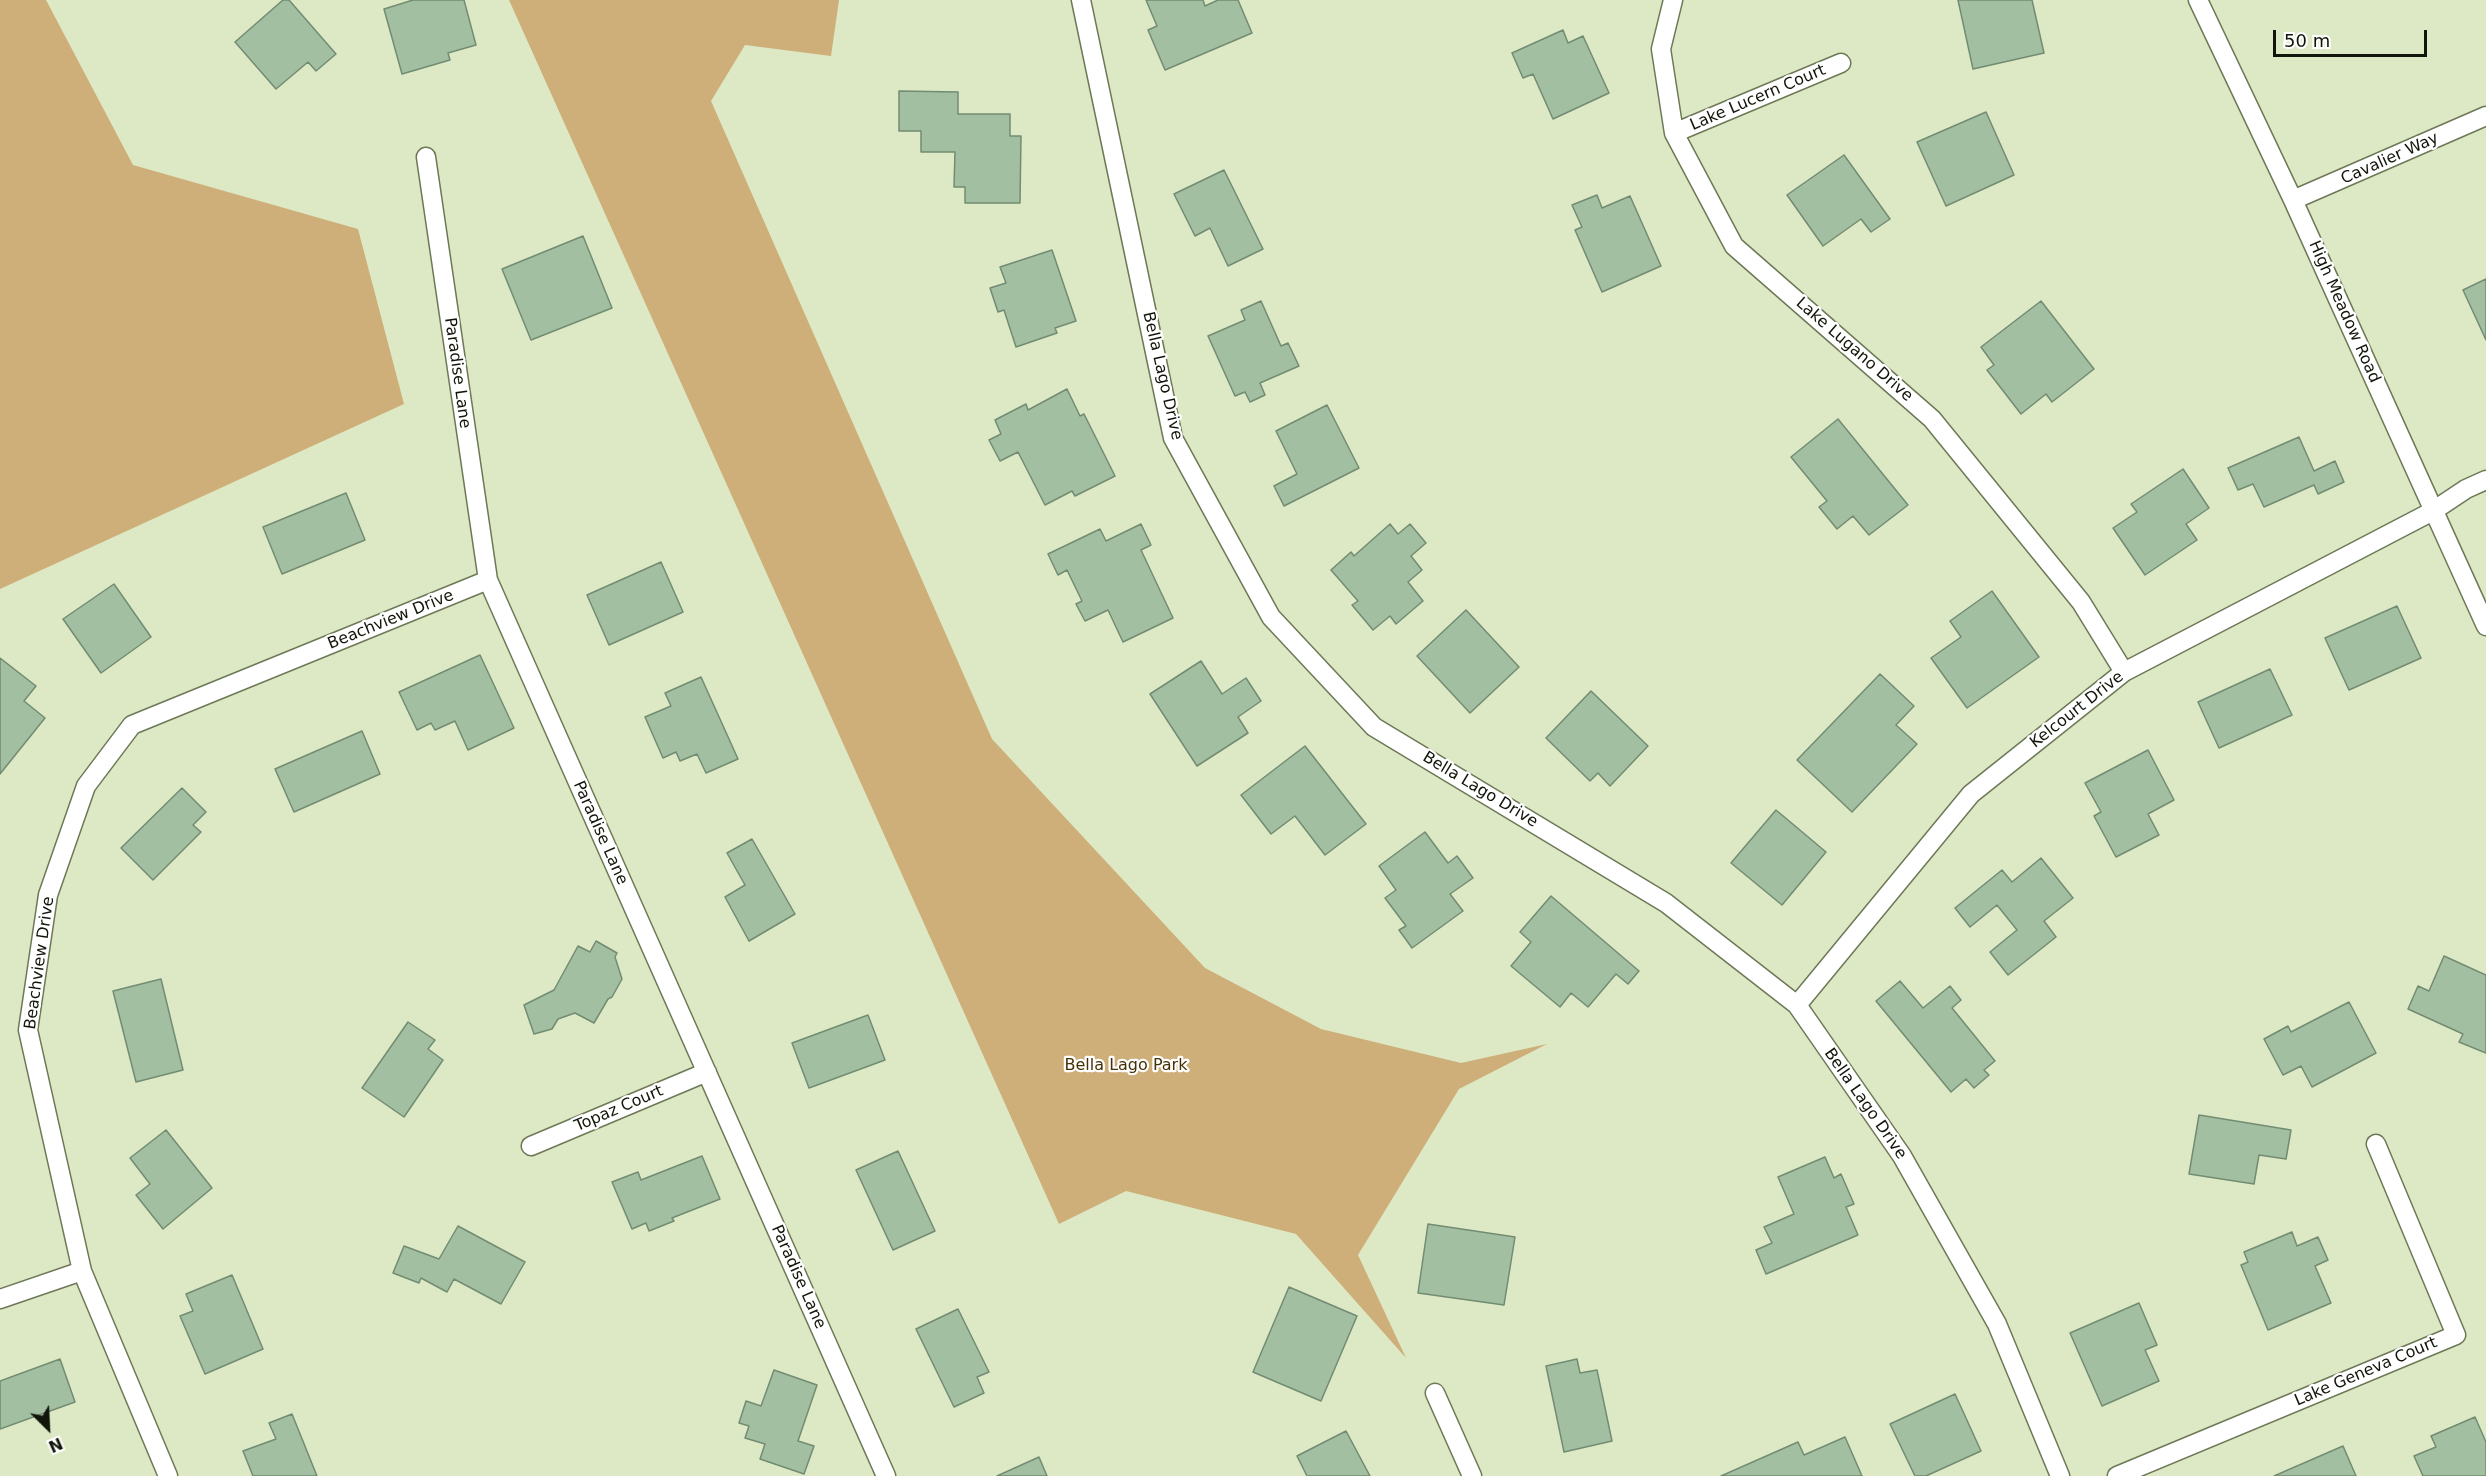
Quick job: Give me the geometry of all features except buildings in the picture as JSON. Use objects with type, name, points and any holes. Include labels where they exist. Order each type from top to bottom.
[{"type":"street","name":"Bella Lago Drive","points":[[1081,0],[1173,438],[1271,617],[1374,727],[1666,903],[1797,1005],[1902,1156],[1997,1324],[2060,1476]]},
{"type":"street","name":"Lake Lugano Drive","points":[[1673,0],[1661,49],[1674,133],[1734,246],[1932,419],[2081,602],[2124,672]]},
{"type":"street","name":"High Meadow Road","points":[[2198,0],[2294,200],[2486,626]]},
{"type":"street","name":"Lake Lucern Court","points":[[1674,133],[1841,63]]},
{"type":"street","name":"Cavalier Way","points":[[2294,200],[2486,116]]},
{"type":"street","name":"Paradise Lane","points":[[426,157],[488,580],[886,1476]]},
{"type":"street","name":"Kelcourt Drive","points":[[1797,1005],[1971,794],[2124,672],[2433,511],[2466,489],[2486,480]]},
{"type":"street","name":"Beachview Drive","points":[[168,1476],[82,1271],[28,1030],[48,895],[86,786],[132,725],[488,580]]},
{"type":"street","name":"Topaz Court","points":[[531,1146],[707,1072]]},
{"type":"street","name":"Lake Geneva Court","points":[[2118,1476],[2456,1335],[2376,1144]]},
{"type":"street","points":[[0,1299],[82,1271]]},
{"type":"street","points":[[1435,1393],[1472,1476]]},
{"type":"green space","points":[[0,0],[46,0],[133,165],[358,229],[404,404],[0,589]]},
{"type":"green space","name":"Bella Lago Park","points":[[509,0],[839,0],[831,56],[745,45],[711,101],[992,739],[1205,968],[1321,1029],[1461,1063],[1547,1044],[1459,1089],[1358,1255],[1406,1358],[1296,1234],[1126,1191],[1059,1224]]}]
